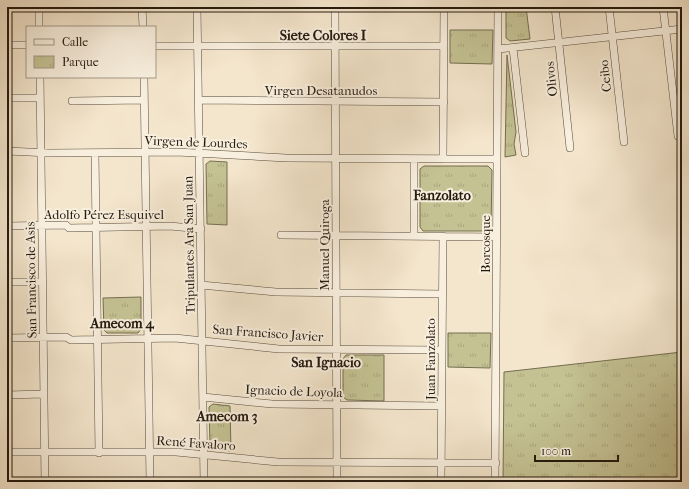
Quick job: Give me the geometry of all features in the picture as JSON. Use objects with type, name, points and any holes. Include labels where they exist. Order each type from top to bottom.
[{"type":"street","points":[[39,7],[39,26]]},
{"type":"street","points":[[142,7],[143,26]]},
{"type":"street","name":"Tripulantes Ara San Juan","points":[[197,7],[204,482]]},
{"type":"street","name":"Manuel Quiroga","points":[[335,7],[337,482]]},
{"type":"street","points":[[443,159],[444,7]]},
{"type":"street","name":"Borcosque","points":[[496,482],[498,7]]},
{"type":"street","name":"Olivos","points":[[555,7],[570,148]]},
{"type":"street","name":"Ceibo","points":[[609,7],[624,142]]},
{"type":"street","points":[[664,7],[678,136]]},
{"type":"street","points":[[498,49],[682,29]]},
{"type":"street","points":[[7,45],[26,45]]},
{"type":"street","points":[[156,46],[444,46]]},
{"type":"street","points":[[513,48],[525,153]]},
{"type":"street","name":"San Francisco de Asis","points":[[40,78],[45,482]]},
{"type":"street","points":[[144,78],[150,482]]},
{"type":"street","points":[[7,98],[40,98]]},
{"type":"street","points":[[72,100],[144,100]]},
{"type":"street","name":"Virgen Desatanudos","points":[[199,100],[444,102]]},
{"type":"street","name":"Virgen de Lourdes","points":[[7,151],[95,153],[145,152],[286,158],[497,159]]},
{"type":"street","points":[[95,153],[99,453]]},
{"type":"street","points":[[414,159],[414,236]]},
{"type":"street","name":"Adolfo Pérez Esquivel","points":[[7,226],[170,226],[201,229]]},
{"type":"street","points":[[281,235],[497,237]]},
{"type":"street","name":"Juan Fanzolato","points":[[441,482],[442,236]]},
{"type":"street","points":[[7,282],[43,282]]},
{"type":"street","points":[[201,285],[276,292],[442,294]]},
{"type":"street","name":"San Francisco Javier","points":[[7,338],[175,338],[279,349],[442,350]]},
{"type":"street","points":[[7,395],[44,394]]},
{"type":"street","name":"Ignacio de Loyola","points":[[203,397],[272,404],[441,406]]},
{"type":"street","name":"René Favaloro","points":[[7,452],[176,452],[278,462],[496,463]]},
{"type":"green space","points":[[506,7],[526,7],[530,39],[510,41],[506,38]]},
{"type":"green space","points":[[450,30],[493,30],[492,64],[450,63]]},
{"type":"green space","points":[[507,55],[516,132],[514,144],[516,155],[505,157]]},
{"type":"green space","points":[[210,161],[227,162],[227,225],[207,224],[206,164]]},
{"type":"green space","points":[[424,166],[488,166],[492,170],[491,228],[488,231],[423,231],[420,227],[420,169]]},
{"type":"green space","points":[[141,297],[141,329],[138,333],[107,333],[104,330],[103,298]]},
{"type":"green space","points":[[448,333],[491,333],[490,368],[448,367]]},
{"type":"green space","points":[[682,352],[682,482],[503,482],[504,372]]},
{"type":"green space","points":[[346,355],[384,355],[384,401],[347,400],[343,397],[343,359]]},
{"type":"green space","points":[[213,404],[230,406],[231,451],[213,449],[210,445],[209,407]]},
{"type":"district","name":"Siete Colores I","points":[[323,35]]},
{"type":"district","name":"Fanzolato","points":[[442,195]]},
{"type":"district","name":"Amecom 4","points":[[122,323]]},
{"type":"district","name":"San Ignacio","points":[[326,362]]},
{"type":"district","name":"Amecom 3","points":[[227,416]]}]
